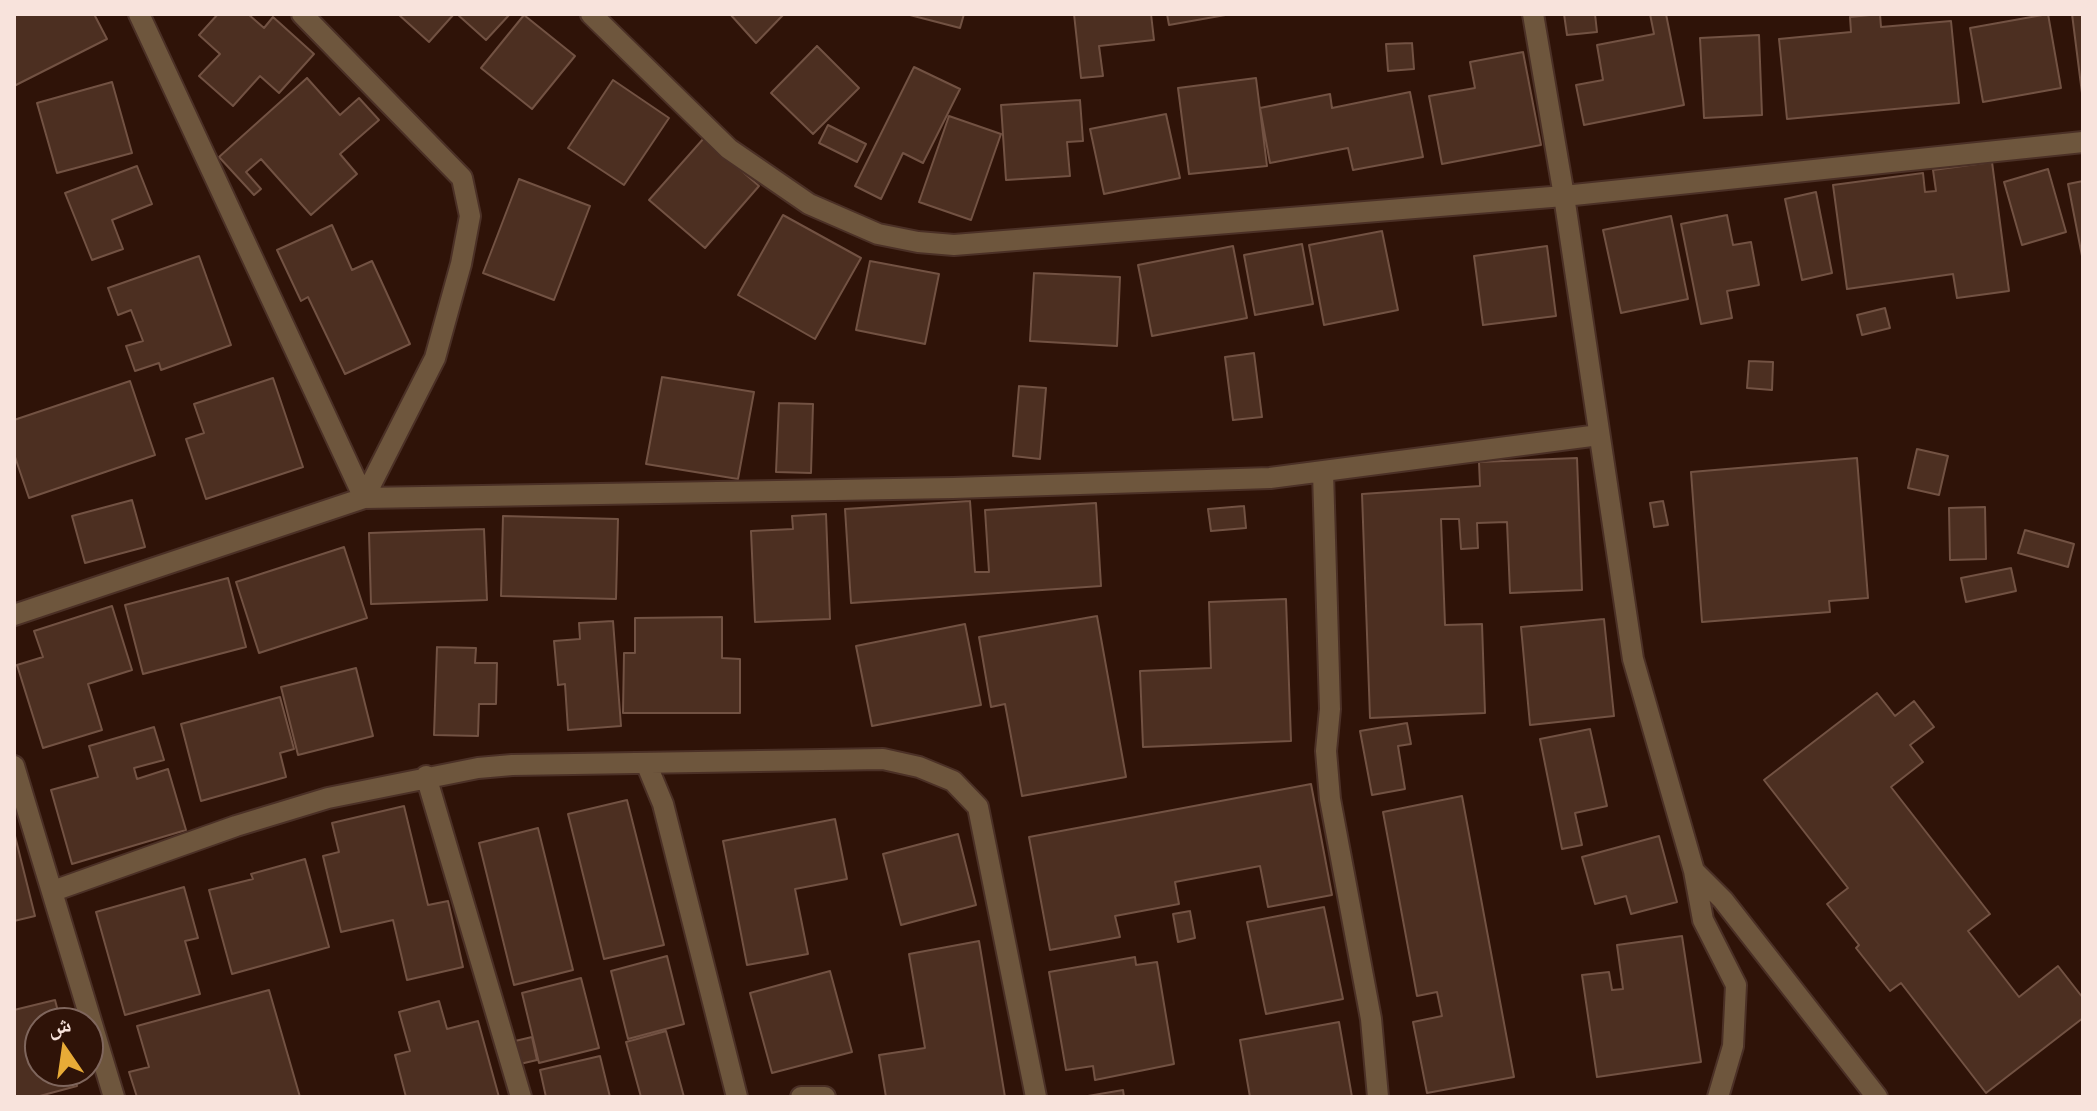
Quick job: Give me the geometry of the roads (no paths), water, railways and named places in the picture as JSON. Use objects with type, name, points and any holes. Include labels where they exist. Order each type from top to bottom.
[{"type":"street","points":[[139,14],[364,498]]},
{"type":"street","points":[[302,14],[462,178],[470,216],[461,264],[435,358],[364,498]]},
{"type":"street","points":[[591,14],[729,149],[809,204],[878,234],[918,242],[954,245],[1564,196],[2083,142]]},
{"type":"street","points":[[1533,14],[1564,196],[1633,659],[1694,871],[1703,920],[1736,985],[1733,1046],[1718,1097]]},
{"type":"street","points":[[14,615],[364,498],[953,488],[1270,478],[1599,435]]},
{"type":"street","points":[[1323,472],[1330,709],[1326,751],[1330,799],[1371,1019],[1378,1097]]},
{"type":"street","points":[[53,891],[236,826],[328,798],[426,776],[512,765],[883,759],[919,767],[953,781],[978,807],[1036,1097]]},
{"type":"street","points":[[646,763],[663,804],[737,1097]]},
{"type":"street","points":[[14,766],[114,1097]]},
{"type":"street","points":[[426,776],[521,1097]]},
{"type":"street","points":[[1694,871],[1723,900],[1877,1097]]},
{"type":"street","points":[[801,1097],[825,1097]]}]
